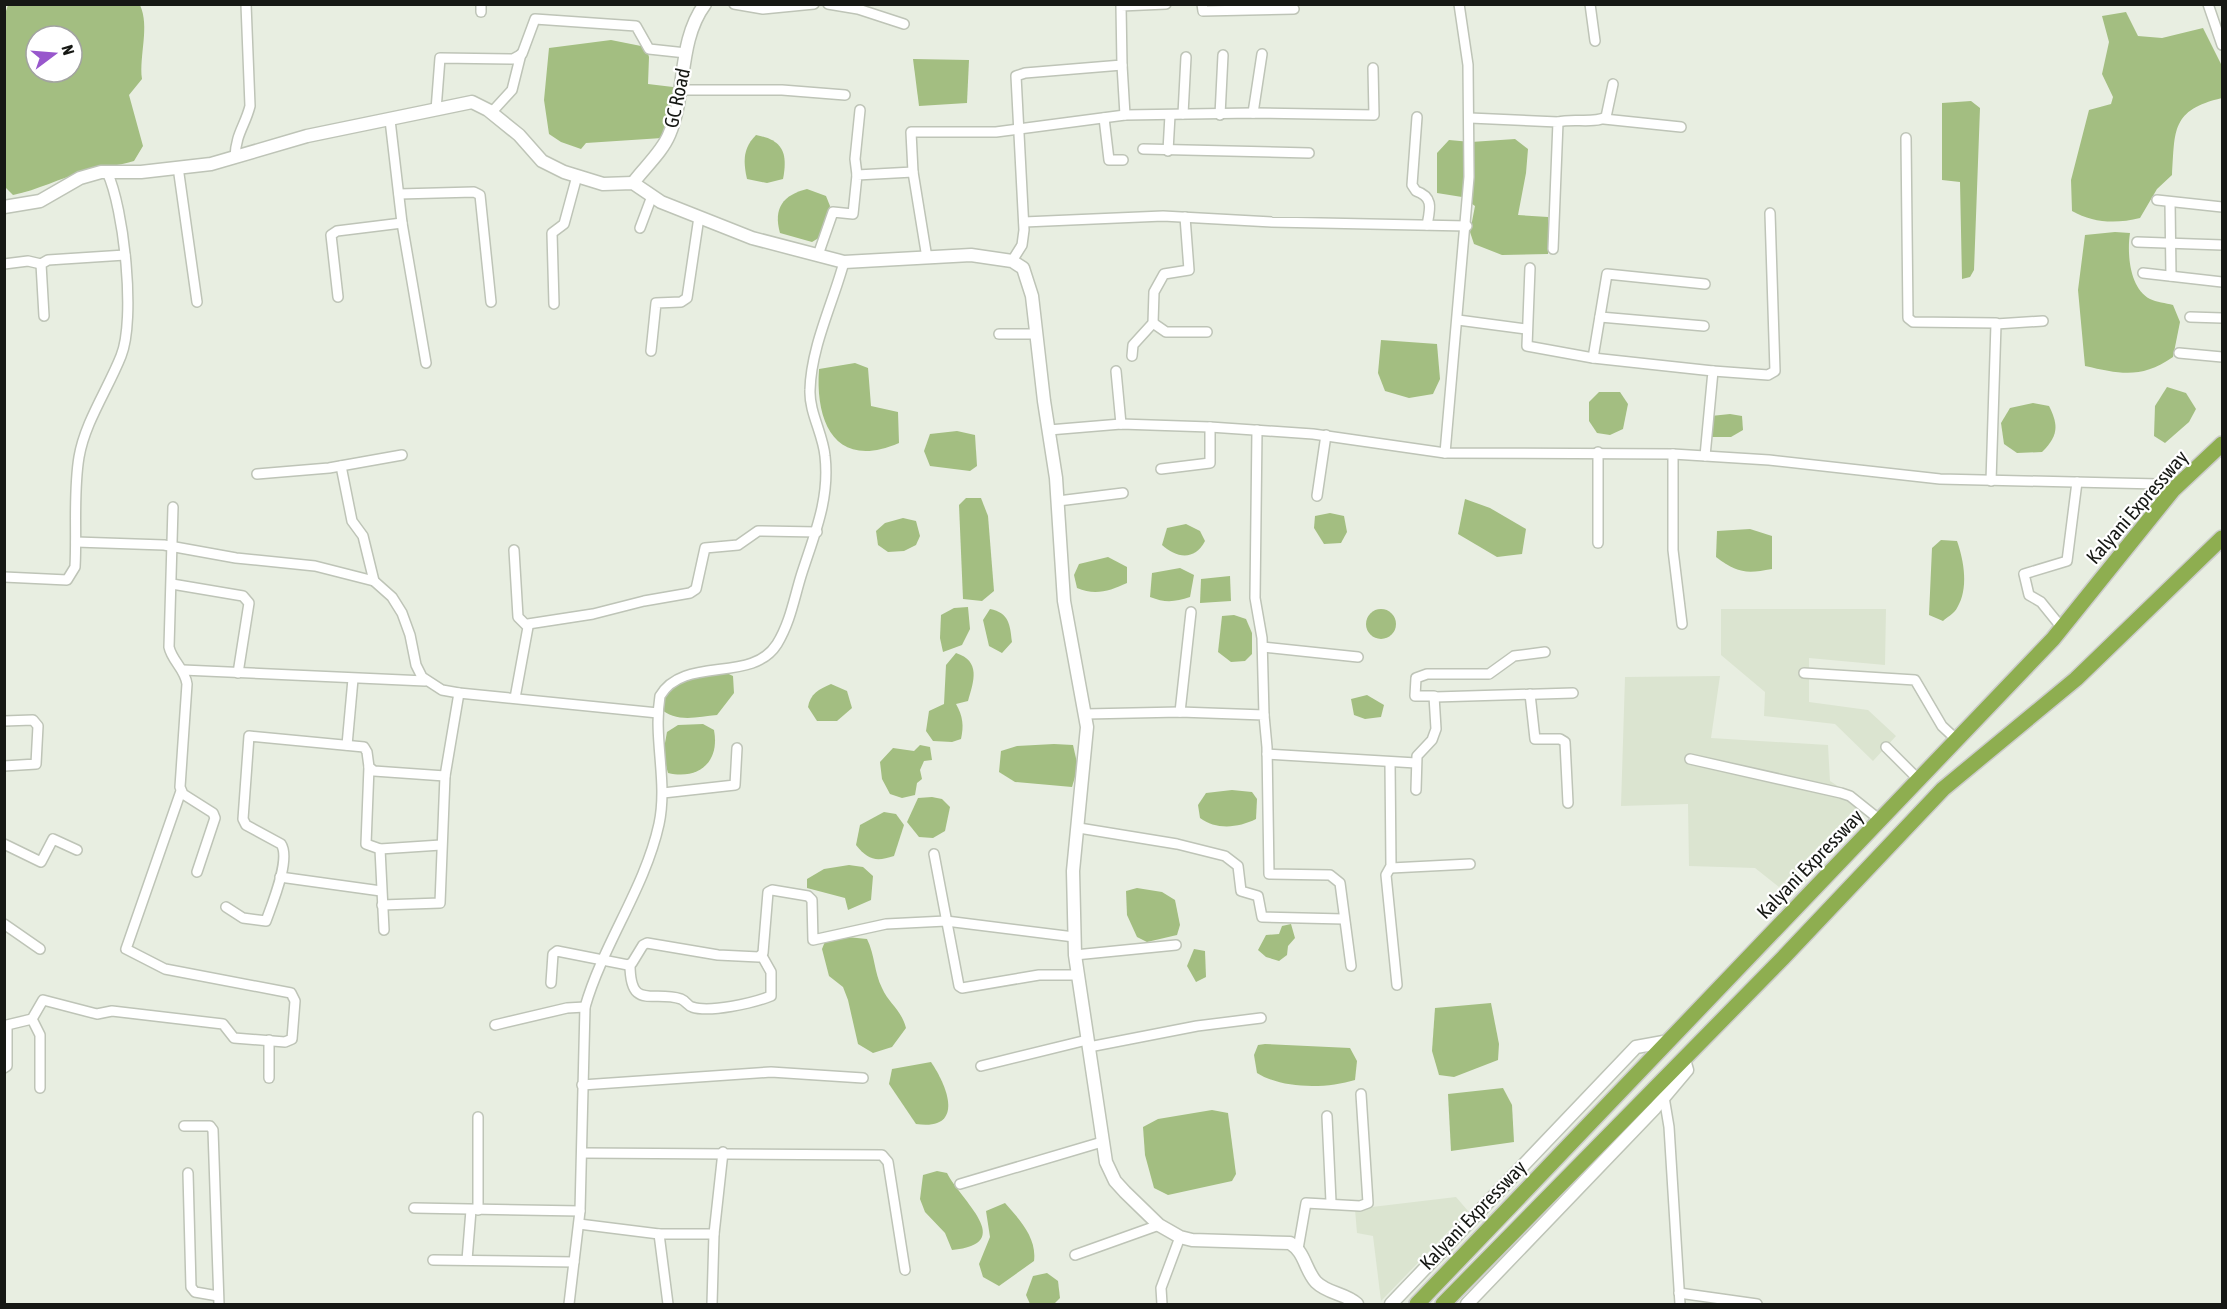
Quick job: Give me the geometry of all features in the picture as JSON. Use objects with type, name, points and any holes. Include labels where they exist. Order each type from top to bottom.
[{"type":"highway","name":"Kalyani Expressway","points":[[1417,1305],[2062,628],[2174,490],[2223,444]]},
{"type":"highway","name":"Kalyani Expressway","points":[[1443,1305],[1684,1060],[1943,789],[2076,679],[2223,538]]},
{"type":"street","points":[[235,157],[236,139],[248,117],[250,106],[246,4]]},
{"type":"street","name":"GC Road","points":[[633,183],[669,136],[677,108],[687,53],[700,11],[705,4]]},
{"type":"street","points":[[734,4],[763,9],[814,4]]},
{"type":"street","points":[[828,4],[858,7],[904,24]]},
{"type":"street","points":[[1125,115],[1121,6],[1166,4]]},
{"type":"street","points":[[1203,4],[1203,11],[1294,9]]},
{"type":"street","points":[[1445,453],[1467,226],[1470,118],[1468,65],[1459,4]]},
{"type":"street","points":[[1590,4],[1595,41]]},
{"type":"street","points":[[2208,4],[2223,45]]},
{"type":"street","points":[[491,112],[512,90],[521,54],[535,20],[636,26],[649,49],[687,53]]},
{"type":"street","points":[[436,110],[440,58],[513,59],[521,54]]},
{"type":"street","points":[[1253,113],[1262,54]]},
{"type":"street","points":[[1220,115],[1223,55]]},
{"type":"street","points":[[1183,114],[1186,57]]},
{"type":"street","points":[[1012,261],[1022,245],[1024,222],[1016,76],[1025,73],[1122,65]]},
{"type":"street","points":[[927,258],[913,172],[911,132],[996,132],[1125,115],[1253,113],[1374,115],[1373,68]]},
{"type":"street","points":[[1604,119],[1611,106],[1613,84]]},
{"type":"street","points":[[679,90],[743,89],[845,95]]},
{"type":"street","points":[[4,207],[40,201],[81,178],[107,172],[211,164],[307,136],[472,102],[491,112],[519,135],[542,161],[576,176],[603,184],[633,183],[651,196],[752,238],[844,262],[971,255],[1012,261],[1023,268],[1029,280],[1058,501],[1064,601],[1086,714],[1087,742],[1073,871],[1074,937],[1076,975],[1106,1162],[1115,1181],[1159,1225],[1180,1237],[1192,1240],[1290,1243],[1298,1249],[1316,1281],[1323,1288],[1346,1297],[1357,1305]]},
{"type":"street","points":[[818,255],[833,212],[853,214],[860,110]]},
{"type":"street","points":[[1168,151],[1170,115]]},
{"type":"street","points":[[1417,117],[1412,185],[1416,191],[1425,194],[1429,199],[1431,207],[1427,225]]},
{"type":"street","points":[[1104,118],[1109,160],[1123,160]]},
{"type":"street","points":[[1470,118],[1558,122],[1604,119],[1681,127]]},
{"type":"street","points":[[390,120],[402,223],[426,363]]},
{"type":"street","points":[[1553,249],[1558,122]]},
{"type":"street","points":[[1906,138],[1908,318],[1913,322],[2043,321]]},
{"type":"street","points":[[1143,149],[1309,153]]},
{"type":"street","points":[[178,167],[196,302]]},
{"type":"street","points":[[4,576],[67,579],[75,567],[79,455],[122,354],[128,325],[125,255],[115,188],[107,172]]},
{"type":"street","points":[[857,175],[913,172]]},
{"type":"street","points":[[554,304],[553,230],[564,224],[576,176]]},
{"type":"street","points":[[399,194],[474,192],[480,195],[491,303]]},
{"type":"street","points":[[640,228],[651,196]]},
{"type":"street","points":[[2157,200],[2223,207]]},
{"type":"street","points":[[2170,202],[2171,276]]},
{"type":"street","points":[[1530,268],[1525,344],[1529,347],[1593,358],[1768,375],[1775,371],[1770,213]]},
{"type":"street","points":[[651,351],[656,303],[681,302],[687,298],[699,217]]},
{"type":"street","points":[[1024,222],[1185,217],[1272,222],[1467,226]]},
{"type":"street","points":[[1132,356],[1133,345],[1153,323],[1154,292],[1164,274],[1189,270],[1185,217]]},
{"type":"street","points":[[338,297],[331,236],[337,231],[402,223]]},
{"type":"street","points":[[2137,242],[2223,245]]},
{"type":"street","points":[[4,264],[28,261],[41,264],[48,260],[125,255]]},
{"type":"street","points":[[569,1305],[580,1211],[585,1007],[603,958],[653,842],[663,793],[658,712],[662,693],[679,680],[693,675],[746,665],[774,649],[787,625],[824,508],[826,459],[823,436],[809,391],[815,359],[844,262]]},
{"type":"street","points":[[41,264],[44,316]]},
{"type":"street","points":[[2143,273],[2223,282]]},
{"type":"street","points":[[1593,358],[1607,274],[1705,284]]},
{"type":"street","points":[[1600,317],[1704,326]]},
{"type":"street","points":[[2190,318],[2223,318]]},
{"type":"street","points":[[1458,320],[1526,329]]},
{"type":"street","points":[[1153,323],[1166,332],[1207,332]]},
{"type":"street","points":[[1991,481],[1996,323]]},
{"type":"street","points":[[999,334],[1036,334]]},
{"type":"street","points":[[2179,353],[2223,357]]},
{"type":"street","points":[[1116,371],[1121,424]]},
{"type":"street","points":[[1705,456],[1713,371]]},
{"type":"street","points":[[1049,430],[1121,424],[1210,427],[1326,435],[1445,453],[1673,454],[1769,460],[1940,479],[2158,484],[2174,490]]},
{"type":"street","points":[[1161,469],[1210,463],[1210,427]]},
{"type":"street","points":[[1257,430],[1254,598],[1263,647],[1269,874],[1333,876],[1340,883],[1351,966]]},
{"type":"street","points":[[1317,496],[1326,435]]},
{"type":"street","points":[[1598,452],[1598,543]]},
{"type":"street","points":[[1673,454],[1673,550],[1682,624]]},
{"type":"street","points":[[257,474],[341,466],[402,455]]},
{"type":"street","points":[[341,466],[351,521],[363,536],[374,581]]},
{"type":"street","points":[[2062,628],[2042,602],[2029,595],[2024,574],[2065,564],[2067,561],[2077,482]]},
{"type":"street","points":[[1058,501],[1123,493]]},
{"type":"street","points":[[4,1068],[7,1066],[8,1024],[32,1019],[44,1000],[97,1014],[112,1011],[223,1024],[232,1037],[285,1042],[292,1039],[295,1001],[291,993],[165,969],[126,949],[181,791],[187,684],[183,670],[170,650],[174,507]]},
{"type":"street","points":[[514,550],[518,617],[528,624],[593,614],[644,601],[690,593],[696,589],[705,548],[738,545],[758,531],[817,532]]},
{"type":"street","points":[[76,542],[173,547],[236,558],[315,566],[374,581],[392,597],[402,613],[410,635],[416,665],[425,681]]},
{"type":"street","points":[[172,584],[243,596],[249,603],[238,673]]},
{"type":"street","points":[[1180,712],[1191,612]]},
{"type":"street","points":[[515,699],[528,624]]},
{"type":"street","points":[[1263,647],[1358,657]]},
{"type":"street","points":[[1545,652],[1514,656],[1489,674],[1418,676],[1414,684],[1415,696],[1573,693]]},
{"type":"street","points":[[183,670],[425,681],[442,690],[459,693],[609,710],[658,712]]},
{"type":"street","points":[[1804,674],[1915,680],[1942,726],[1957,740]]},
{"type":"street","points":[[347,745],[353,679]]},
{"type":"street","points":[[382,906],[438,905],[445,776],[459,693]]},
{"type":"street","points":[[1530,694],[1535,739],[1560,739],[1565,742],[1568,803]]},
{"type":"street","points":[[1416,790],[1418,753],[1434,736],[1435,697]]},
{"type":"street","points":[[1086,714],[1180,712],[1264,715]]},
{"type":"street","points":[[4,721],[33,720],[38,726],[37,763],[4,766]]},
{"type":"street","points":[[226,907],[243,918],[266,921],[280,877],[283,847],[246,825],[243,819],[248,738],[252,735],[366,749],[369,767],[366,844],[380,849],[441,845]]},
{"type":"street","points":[[1886,747],[1919,780]]},
{"type":"street","points":[[663,793],[735,785],[737,748]]},
{"type":"street","points":[[1267,754],[1416,763]]},
{"type":"street","points":[[1690,759],[1850,796],[1880,820]]},
{"type":"street","points":[[1390,763],[1391,868],[1386,875],[1397,985]]},
{"type":"street","points":[[369,767],[374,771],[445,776]]},
{"type":"street","points":[[181,791],[215,816],[197,872]]},
{"type":"street","points":[[1079,828],[1177,844],[1231,858],[1238,866],[1239,888],[1243,892],[1258,896],[1262,917],[1344,919]]},
{"type":"street","points":[[4,844],[41,862],[53,839],[77,850]]},
{"type":"street","points":[[380,849],[384,930]]},
{"type":"street","points":[[934,854],[959,986],[962,988],[1039,975],[1076,975]]},
{"type":"street","points":[[1391,868],[1470,864]]},
{"type":"street","points":[[280,877],[381,891]]},
{"type":"street","points":[[762,956],[748,958],[728,956],[647,943],[642,945],[630,964],[632,985],[638,993],[648,997],[680,999],[692,1007],[716,1010],[771,996],[771,972],[762,956],[764,917],[768,892],[772,890],[808,896],[812,900],[813,940],[885,924],[946,921],[1074,937]]},
{"type":"street","points":[[4,924],[40,949]]},
{"type":"street","points":[[1075,955],[1176,945]]},
{"type":"street","points":[[551,983],[554,952],[630,964]]},
{"type":"street","points":[[495,1024],[567,1008],[585,1007]]},
{"type":"street","points":[[981,1066],[1088,1043],[1261,1018]]},
{"type":"street","points":[[32,1019],[40,1037],[40,1088]]},
{"type":"street","points":[[269,1040],[269,1078]]},
{"type":"street","points":[[1391,1305],[1636,1047],[1669,1041]]},
{"type":"street","points":[[1467,1305],[1664,1097],[1687,1070],[1684,1060]]},
{"type":"street","points":[[582,1085],[771,1072],[863,1078]]},
{"type":"street","points":[[1298,1249],[1304,1205],[1310,1201],[1360,1206],[1368,1203],[1361,1094]]},
{"type":"street","points":[[1664,1097],[1669,1127],[1680,1305]]},
{"type":"street","points":[[1327,1116],[1331,1203]]},
{"type":"street","points":[[468,1260],[474,1210],[478,1117]]},
{"type":"street","points":[[184,1126],[210,1126],[213,1130],[218,1300],[195,1292],[191,1287],[188,1173]]},
{"type":"street","points":[[960,1184],[1102,1142]]},
{"type":"street","points":[[583,1153],[723,1152],[885,1156],[888,1162],[905,1270]]},
{"type":"street","points":[[712,1305],[714,1234],[723,1152]]},
{"type":"street","points":[[414,1208],[580,1211]]},
{"type":"street","points":[[579,1224],[659,1234],[714,1234]]},
{"type":"street","points":[[1075,1255],[1159,1225]]},
{"type":"street","points":[[659,1234],[668,1305]]},
{"type":"street","points":[[1162,1305],[1161,1288],[1180,1237]]},
{"type":"street","points":[[433,1260],[574,1262]]},
{"type":"street","points":[[1679,1293],[1757,1305]]},
{"type":"shaded area","points":[[8,5],[140,5],[144,22],[142,79],[129,95],[143,146],[134,161],[66,177],[13,195],[5,187],[4,17]]},
{"type":"shaded area","points":[[2126,12],[2138,36],[2162,38],[2203,28],[2222,66],[2222,98],[2193,109],[2179,124],[2174,146],[2172,175],[2157,189],[2140,218],[2122,221],[2096,220],[2072,211],[2071,180],[2089,110],[2111,104],[2113,97],[2102,74],[2109,42],[2102,16]]},
{"type":"shaded area","points":[[611,40],[646,47],[649,57],[648,84],[673,87],[675,94],[662,138],[586,143],[581,149],[561,142],[549,134],[544,100],[549,48]]},
{"type":"shaded area","points":[[913,59],[969,60],[967,103],[919,106]]},
{"type":"shaded area","points":[[1971,101],[1980,108],[1974,270],[1970,277],[1962,279],[1960,182],[1942,180],[1942,103]]},
{"type":"shaded area","points":[[756,135],[772,140],[782,149],[785,162],[783,179],[767,183],[747,179],[746,150]]},
{"type":"shaded area","points":[[1515,139],[1528,149],[1518,215],[1548,217],[1548,254],[1502,255],[1474,244],[1470,232],[1475,206],[1462,197],[1437,193],[1437,153],[1449,140],[1471,142]]},
{"type":"shaded area","points":[[807,189],[826,196],[830,206],[822,236],[812,242],[780,233],[778,224],[779,210],[786,199]]},
{"type":"shaded area","points":[[2130,233],[2131,269],[2143,294],[2158,302],[2173,305],[2180,322],[2173,357],[2141,372],[2109,371],[2085,366],[2078,290],[2085,235]]},
{"type":"shaded area","points":[[1381,340],[1437,344],[1440,379],[1433,394],[1409,398],[1385,391],[1378,373]]},
{"type":"shaded area","points":[[855,363],[868,368],[871,406],[898,412],[899,443],[878,450],[860,451],[845,446],[834,437],[826,424],[821,408],[819,369]]},
{"type":"shaded area","points":[[2167,387],[2186,393],[2196,409],[2189,422],[2165,443],[2154,436],[2155,406]]},
{"type":"shaded area","points":[[1599,392],[1620,392],[1628,404],[1623,429],[1610,435],[1597,433],[1589,421],[1589,402]]},
{"type":"shaded area","points":[[2033,403],[2049,406],[2055,425],[2054,436],[2042,452],[2017,453],[2004,444],[2001,423],[2010,408]]},
{"type":"shaded area","points":[[1730,414],[1742,416],[1743,430],[1731,437],[1708,437],[1711,416]]},
{"type":"shaded area","points":[[957,431],[975,435],[977,466],[970,471],[930,466],[924,451],[930,434]]},
{"type":"shaded area","points":[[966,498],[981,498],[988,516],[994,591],[982,601],[963,599],[959,505]]},
{"type":"shaded area","points":[[1465,499],[1490,508],[1526,529],[1522,554],[1497,557],[1458,534]]},
{"type":"shaded area","points":[[1330,513],[1344,516],[1347,532],[1341,543],[1324,544],[1314,528],[1315,516]]},
{"type":"shaded area","points":[[903,518],[916,521],[920,536],[916,545],[904,551],[888,552],[878,545],[876,531],[885,523]]},
{"type":"shaded area","points":[[1186,524],[1200,531],[1205,541],[1196,552],[1179,555],[1162,545],[1167,528]]},
{"type":"shaded area","points":[[1750,529],[1772,536],[1772,569],[1742,571],[1716,557],[1717,531]]},
{"type":"shaded area","points":[[1941,540],[1957,541],[1964,575],[1961,600],[1955,612],[1943,621],[1929,615],[1932,548]]},
{"type":"shaded area","points":[[1108,557],[1127,567],[1127,583],[1102,592],[1090,592],[1077,588],[1074,575],[1079,564]]},
{"type":"shaded area","points":[[1180,568],[1194,575],[1190,597],[1170,601],[1150,597],[1152,573]]},
{"type":"shaded area","points":[[1230,576],[1231,601],[1200,603],[1201,579]]},
{"type":"shaded area","points":[[968,607],[970,629],[962,645],[943,652],[940,638],[941,615],[954,608]]},
{"type":"shaded area","points":[[990,609],[1005,616],[1009,625],[1012,642],[1002,653],[989,646],[983,620]]},
{"type":"shaded area","points":[[1381,609],[1392,613],[1396,624],[1392,635],[1381,639],[1370,635],[1366,624],[1370,613]]},
{"type":"shaded area","points":[[1721,609],[1886,609],[1885,665],[1809,658],[1809,702],[1868,710],[1896,736],[1873,761],[1835,724],[1764,716],[1765,692],[1721,655]]},
{"type":"shaded area","points":[[1234,615],[1246,619],[1252,633],[1252,654],[1245,661],[1231,662],[1218,652],[1222,616]]},
{"type":"shaded area","points":[[956,653],[969,661],[974,672],[968,701],[956,704],[962,721],[961,739],[952,742],[933,741],[926,731],[929,711],[944,704],[946,665]]},
{"type":"shaded area","points":[[720,670],[733,676],[734,693],[717,715],[679,717],[672,716],[660,708],[664,692],[695,677]]},
{"type":"shaded area","points":[[1720,676],[1711,738],[1828,745],[1830,781],[1862,802],[1779,887],[1755,868],[1689,866],[1688,804],[1621,806],[1625,677]]},
{"type":"shaded area","points":[[831,684],[847,691],[852,708],[837,721],[817,721],[808,707],[809,702],[816,692]]},
{"type":"shaded area","points":[[1367,695],[1384,705],[1381,717],[1365,719],[1354,715],[1351,699]]},
{"type":"shaded area","points":[[703,724],[714,730],[714,751],[710,760],[698,771],[689,774],[668,773],[663,754],[667,732],[678,725]]},
{"type":"shaded area","points":[[920,745],[930,747],[932,760],[924,761],[920,770],[922,779],[917,783],[915,795],[902,798],[890,794],[882,779],[880,762],[893,748],[914,751]]},
{"type":"shaded area","points":[[1073,745],[1078,767],[1072,787],[1015,782],[999,772],[1001,751],[1017,746]]},
{"type":"shaded area","points":[[1232,790],[1252,792],[1257,799],[1256,819],[1242,824],[1220,826],[1200,818],[1198,805],[1206,793]]},
{"type":"shaded area","points":[[918,798],[942,799],[950,807],[945,831],[933,838],[919,837],[907,822]]},
{"type":"shaded area","points":[[884,812],[896,814],[904,825],[894,856],[877,859],[864,854],[856,845],[860,825]]},
{"type":"shaded area","points":[[849,865],[863,867],[873,876],[871,900],[848,910],[845,898],[807,888],[807,879],[824,869]]},
{"type":"shaded area","points":[[1137,888],[1162,892],[1175,900],[1180,925],[1177,935],[1147,942],[1137,937],[1127,915],[1126,891]]},
{"type":"shaded area","points":[[1291,924],[1295,938],[1288,946],[1287,955],[1279,961],[1266,957],[1258,950],[1266,935],[1279,934],[1282,926]]},
{"type":"shaded area","points":[[847,937],[867,939],[882,988],[901,1016],[906,1028],[892,1047],[873,1053],[858,1044],[848,1000],[843,987],[829,976],[822,949],[826,939]]},
{"type":"shaded area","points":[[1194,949],[1205,951],[1206,977],[1196,982],[1187,966]]},
{"type":"shaded area","points":[[1491,1003],[1499,1044],[1498,1060],[1454,1077],[1439,1075],[1432,1051],[1435,1008]]},
{"type":"shaded area","points":[[1258,1045],[1350,1048],[1357,1061],[1355,1080],[1331,1085],[1304,1086],[1267,1078],[1257,1073],[1254,1055]]},
{"type":"shaded area","points":[[931,1062],[947,1094],[947,1114],[941,1121],[916,1124],[889,1084],[892,1069]]},
{"type":"shaded area","points":[[1503,1088],[1512,1105],[1514,1142],[1451,1151],[1448,1094]]},
{"type":"shaded area","points":[[1212,1110],[1228,1113],[1236,1174],[1232,1181],[1168,1195],[1154,1188],[1145,1155],[1143,1127],[1158,1119]]},
{"type":"shaded area","points":[[937,1171],[947,1173],[979,1219],[983,1230],[981,1239],[971,1246],[952,1250],[945,1233],[925,1212],[920,1199],[923,1175]]},
{"type":"shaded area","points":[[1456,1197],[1468,1211],[1381,1301],[1373,1236],[1357,1233],[1355,1209]]},
{"type":"shaded area","points":[[1005,1203],[1022,1223],[1030,1237],[1034,1261],[999,1286],[983,1277],[979,1264],[990,1237],[986,1211]]},
{"type":"shaded area","points":[[1047,1273],[1058,1281],[1060,1298],[1054,1304],[1030,1304],[1026,1295],[1033,1276]]}]
